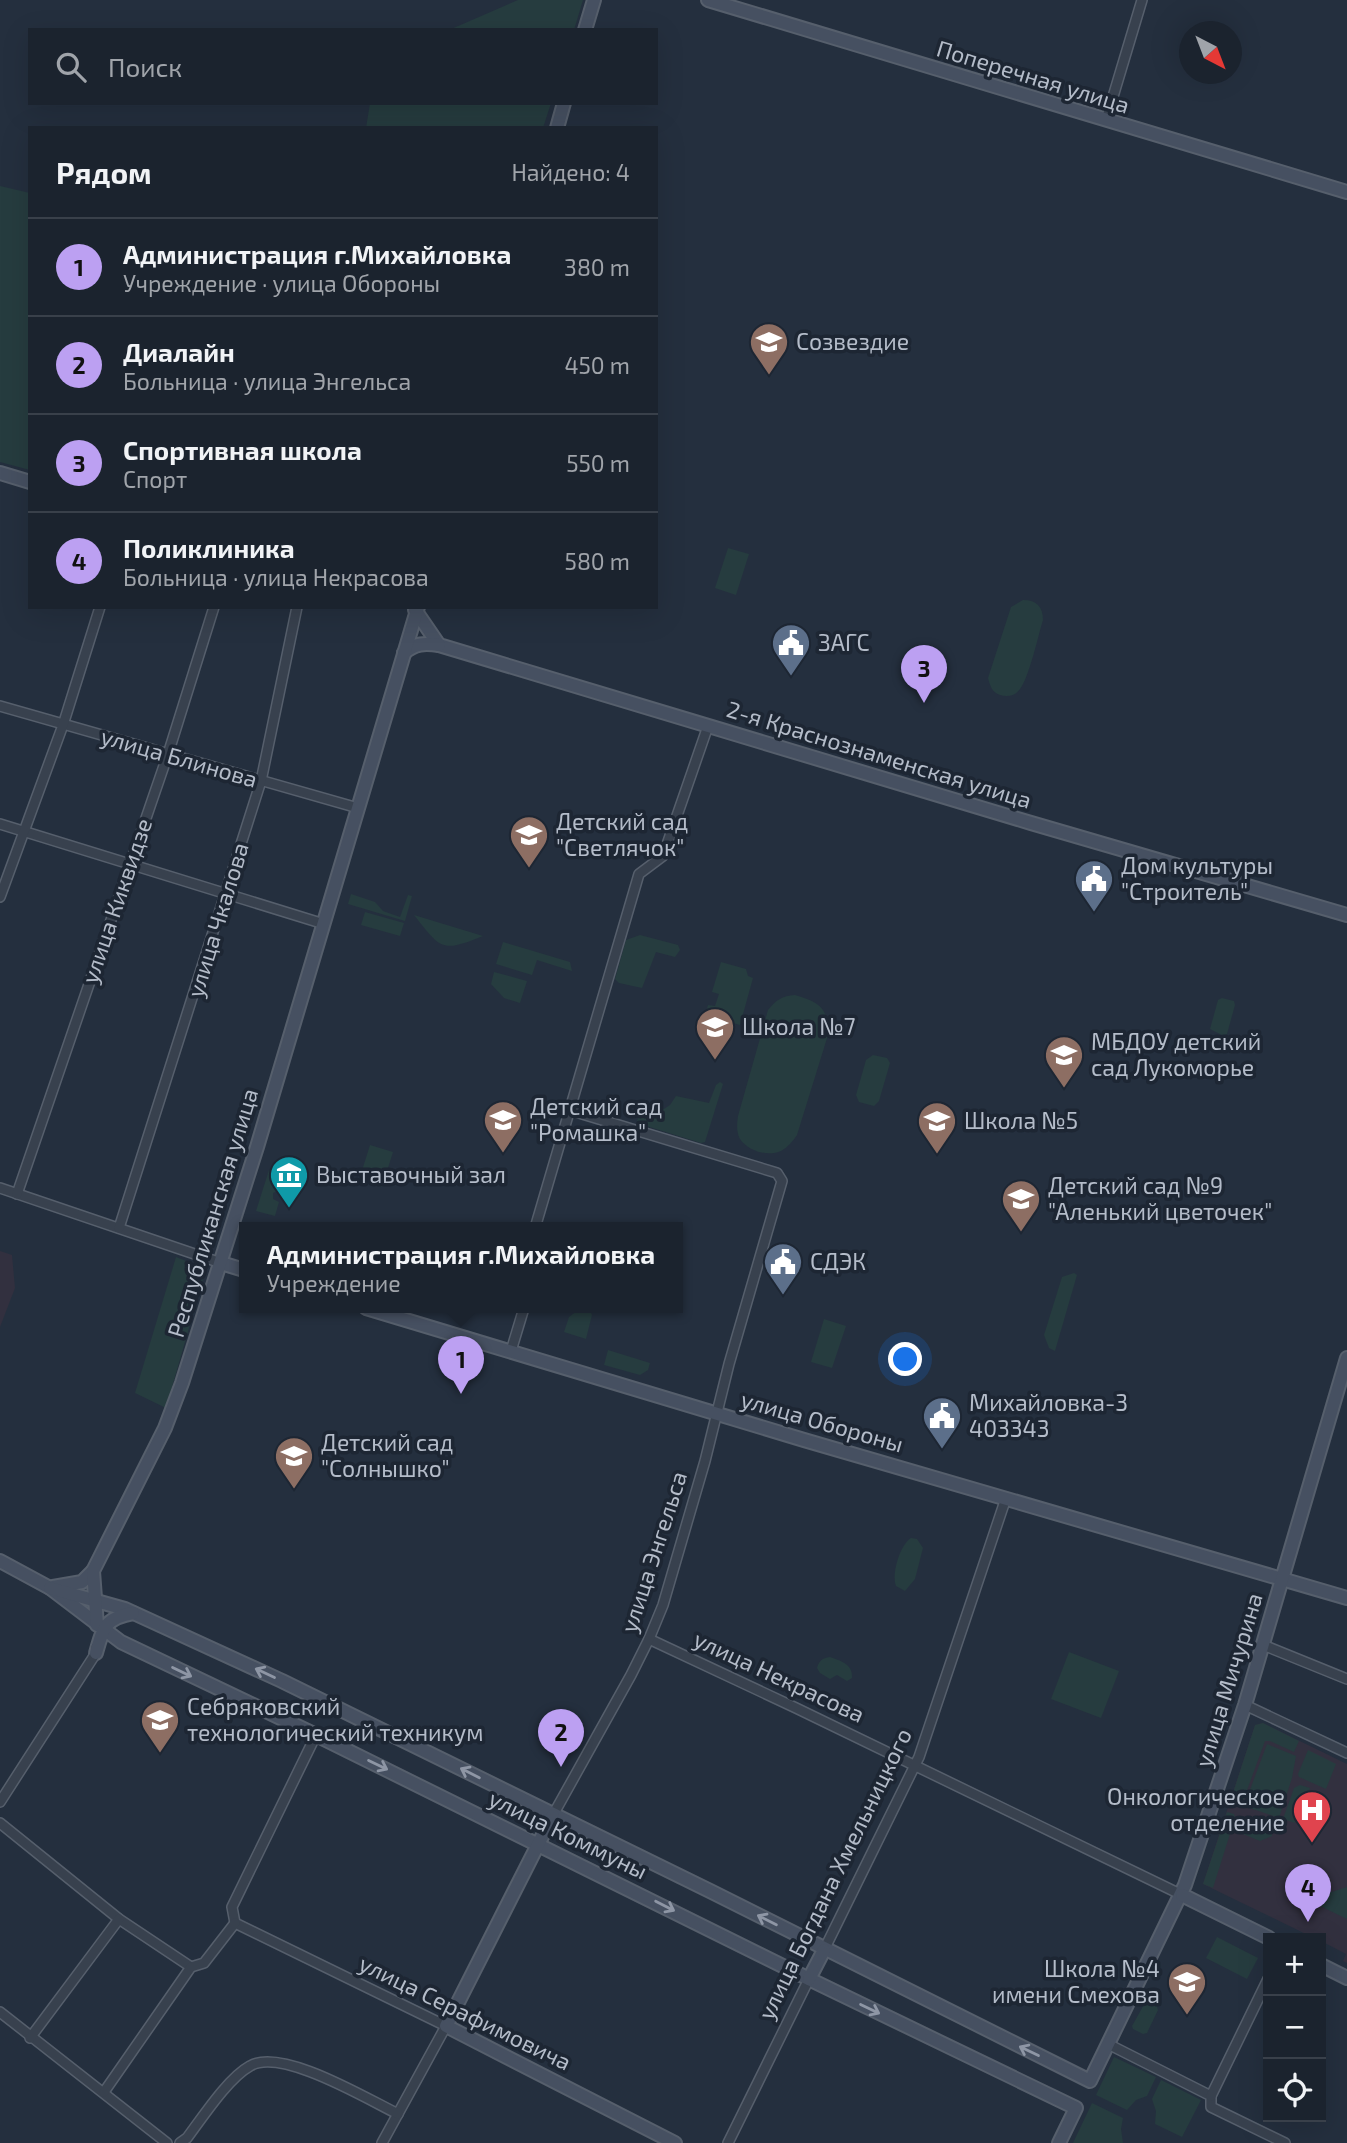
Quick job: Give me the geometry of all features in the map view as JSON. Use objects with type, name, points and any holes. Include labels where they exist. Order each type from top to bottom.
[{"type":"street","name":"Поперечная улица","points":[[708,0],[1347,192]]},
{"type":"street","points":[[1106,120],[1142,0]]},
{"type":"street","points":[[586,28],[593,3]]},
{"type":"street","points":[[558,126],[563,105]]},
{"type":"street","points":[[0,473],[28,481]]},
{"type":"street","points":[[0,897],[63,725],[99,609]]},
{"type":"street","name":"улица Киквидзе","points":[[18,1194],[168,754],[213,609]]},
{"type":"street","name":"улица Чкалова","points":[[119,1228],[261,781],[297,609]]},
{"type":"street","name":"Республиканская улица","points":[[100,1627],[94,1601],[93,1571],[165,1428],[221,1263],[416,609]]},
{"type":"street","points":[[417,609],[439,645]]},
{"type":"street","points":[[404,653],[423,642],[439,645]]},
{"type":"street","name":"2-я Краснознаменская улица","points":[[439,645],[1347,915]]},
{"type":"street","name":"улица Блинова","points":[[0,706],[358,808]]},
{"type":"street","points":[[537,1222],[639,874],[663,856],[708,726]]},
{"type":"street","points":[[0,824],[324,924]]},
{"type":"street","name":"улица Энгельса","points":[[382,2143],[446,2026],[538,1843],[649,1639],[671,1579],[782,1181],[777,1172],[569,1110]]},
{"type":"street","points":[[0,1188],[239,1268]]},
{"type":"street","name":"улица Обороны","points":[[383,1313],[1347,1598]]},
{"type":"street","points":[[511,1351],[522,1313]]},
{"type":"street","name":"улица Мичурина","points":[[1090,2081],[1182,1895],[1245,1705],[1346,1365]]},
{"type":"street","name":"улица Богдана Хмельницкого","points":[[728,2143],[915,1766],[1006,1498]]},
{"type":"street","name":"улица Коммуны","points":[[0,1561],[50,1588],[121,1642],[538,1843],[809,1979],[1076,2108],[1059,2143]]},
{"type":"street","points":[[50,1588],[82,1582],[93,1571]]},
{"type":"street","name":"улица Коммуны","points":[[50,1588],[134,1613],[282,1681],[1090,2081]]},
{"type":"street","points":[[96,1653],[100,1627],[114,1617],[134,1613]]},
{"type":"street","points":[[0,1802],[96,1653],[106,1644],[121,1642],[117,1632],[120,1623],[134,1613]]},
{"type":"street","name":"улица Некрасова","points":[[649,1639],[1263,1935]]},
{"type":"street","points":[[1263,1645],[1347,1679]]},
{"type":"street","points":[[1245,1705],[1347,1753]]},
{"type":"street","points":[[104,2092],[191,1967],[204,1963],[235,1923],[232,1907],[316,1735]]},
{"type":"street","points":[[0,1824],[118,1919],[191,1967]]},
{"type":"street","points":[[30,2038],[118,1919]]},
{"type":"street","name":"улица Серафимовича","points":[[235,1923],[446,2026],[675,2143]]},
{"type":"street","points":[[1326,1968],[1347,1978]]},
{"type":"street","points":[[1263,1989],[1211,2096],[1211,2107],[1285,2143]]},
{"type":"street","points":[[0,2012],[167,2143]]},
{"type":"street","points":[[1108,2044],[1211,2096]]},
{"type":"street","points":[[180,2143],[246,2068],[262,2061],[302,2068],[398,2114]]},
{"type":"shaded area","points":[[0,1251],[12,1255],[15,1288],[0,1327]]},
{"type":"shaded area","points":[[1263,1723],[1347,1764],[1347,1963],[1343,1961],[1346,1954],[1326,1944],[1326,1933],[1304,1933],[1203,1884],[1255,1725]]},
{"type":"green space","points":[[518,0],[583,0],[575,28],[454,28]]},
{"type":"green space","points":[[370,105],[550,105],[544,126],[366,126]]},
{"type":"green space","points":[[0,186],[28,193],[28,469],[0,462]]},
{"type":"green space","points":[[728,548],[749,554],[736,595],[715,588]]},
{"type":"green space","points":[[1023,600],[1038,605],[1043,620],[1023,684],[1014,695],[1000,695],[992,688],[988,678],[1011,607]]},
{"type":"green space","points":[[351,894],[375,902],[383,911],[400,917],[408,895],[412,896],[405,921],[348,904]]},
{"type":"green space","points":[[365,912],[404,923],[400,936],[361,925]]},
{"type":"green space","points":[[414,915],[483,936],[458,945],[443,945],[430,935]]},
{"type":"green space","points":[[640,935],[678,945],[680,950],[675,957],[656,952],[642,988],[619,983],[615,979],[626,940]]},
{"type":"green space","points":[[503,942],[570,962],[572,971],[537,960],[532,975],[496,964]]},
{"type":"green space","points":[[721,962],[746,969],[748,976],[753,978],[740,1025],[705,1015],[708,1005],[715,1006],[719,994],[712,992]]},
{"type":"green space","points":[[494,972],[527,981],[520,1003],[504,998],[491,984]]},
{"type":"green space","points":[[795,995],[821,1007],[827,1018],[828,1035],[797,1135],[781,1151],[764,1153],[753,1150],[740,1139],[737,1130],[738,1116],[768,1010],[780,999]]},
{"type":"green space","points":[[1222,998],[1234,1001],[1235,1005],[1227,1034],[1224,1036],[1210,1029],[1218,1000]]},
{"type":"green space","points":[[873,1055],[887,1058],[890,1063],[879,1101],[874,1106],[859,1102],[856,1095],[866,1060]]},
{"type":"green space","points":[[720,1082],[723,1084],[705,1142],[701,1143],[637,1121],[642,1107],[652,1104],[664,1109],[676,1096],[709,1103],[716,1085]]},
{"type":"green space","points":[[370,1145],[393,1152],[382,1187],[359,1180]]},
{"type":"green space","points":[[269,1170],[287,1175],[283,1188],[273,1193],[273,1199],[279,1202],[275,1216],[256,1211]]},
{"type":"green space","points":[[176,1257],[206,1269],[166,1408],[135,1393]]},
{"type":"green space","points":[[1074,1273],[1077,1275],[1055,1351],[1049,1348],[1044,1335],[1062,1277]]},
{"type":"green space","points":[[574,1313],[591,1313],[586,1339],[564,1332],[569,1317]]},
{"type":"green space","points":[[824,1319],[846,1326],[832,1368],[811,1362]]},
{"type":"green space","points":[[608,1350],[650,1363],[648,1370],[640,1375],[604,1365]]},
{"type":"green space","points":[[911,1538],[917,1539],[923,1548],[915,1579],[905,1591],[896,1586],[895,1574],[900,1553]]},
{"type":"green space","points":[[1069,1652],[1119,1671],[1101,1718],[1051,1699]]},
{"type":"green space","points":[[830,1657],[848,1666],[852,1678],[847,1681],[837,1675],[830,1679],[820,1673],[817,1668],[819,1663]]},
{"type":"green space","points":[[1263,1723],[1299,1741],[1294,1752],[1265,1741],[1242,1804],[1230,1802],[1255,1725]]},
{"type":"green space","points":[[1267,1744],[1296,1756],[1279,1818],[1244,1806]]},
{"type":"green space","points":[[1308,1750],[1336,1764],[1326,1789],[1299,1777]]},
{"type":"green space","points":[[1300,1785],[1310,1788],[1295,1823],[1283,1819],[1294,1788]]},
{"type":"green space","points":[[1227,1812],[1234,1814],[1235,1818],[1213,1888],[1203,1884]]},
{"type":"green space","points":[[1246,1819],[1272,1828],[1272,1836],[1260,1841],[1243,1834],[1237,1828],[1239,1821]]},
{"type":"green space","points":[[1347,1887],[1347,1919],[1316,1904],[1319,1896]]},
{"type":"green space","points":[[1217,1937],[1258,1958],[1247,1979],[1206,1958]]},
{"type":"green space","points":[[1146,2001],[1157,2006],[1158,2010],[1147,2033],[1143,2034],[1132,2026]]},
{"type":"green space","points":[[1114,2057],[1156,2077],[1147,2096],[1136,2100],[1127,2110],[1096,2095]]},
{"type":"green space","points":[[1161,2080],[1201,2100],[1182,2137],[1155,2124],[1156,2111],[1152,2099]]},
{"type":"green space","points":[[1092,2103],[1123,2118],[1123,2143],[1073,2143]]},
{"type":"place","name":"Созвездие","points":[[769,376]]},
{"type":"place","name":"ЗАГС","points":[[791,677]]},
{"type":"place","name":"Спортивная школа","points":[[924,703]]},
{"type":"place","name":"Детский сад \"Светлячок\"","points":[[529,869]]},
{"type":"place","name":"Дом культуры \"Строитель\"","points":[[1094,913]]},
{"type":"place","name":"Школа №7","points":[[715,1061]]},
{"type":"place","name":"МБДОУ детский сад Лукоморье","points":[[1064,1089]]},
{"type":"place","name":"Детский сад \"Ромашка\"","points":[[503,1154]]},
{"type":"place","name":"Школа №5","points":[[937,1155]]},
{"type":"place","name":"Выставочный зал","points":[[289,1209]]},
{"type":"place","name":"Детский сад №9 \"Аленький цветочек\"","points":[[1021,1233]]},
{"type":"place","name":"СДЭК","points":[[783,1296]]},
{"type":"place","name":"Администрация г.Михайловка","points":[[461,1394]]},
{"type":"place","name":"Михайловка-3 403343","points":[[942,1450]]},
{"type":"place","name":"Детский сад \"Солнышко\"","points":[[294,1490]]},
{"type":"place","name":"Себряковский технологический техникум","points":[[160,1754]]},
{"type":"place","name":"Диалайн","points":[[561,1767]]},
{"type":"place","name":"Онкологическое отделение","points":[[1312,1844]]},
{"type":"place","name":"Поликлиника","points":[[1308,1922]]},
{"type":"place","name":"Школа №4 имени Смехова","points":[[1187,2016]]}]
